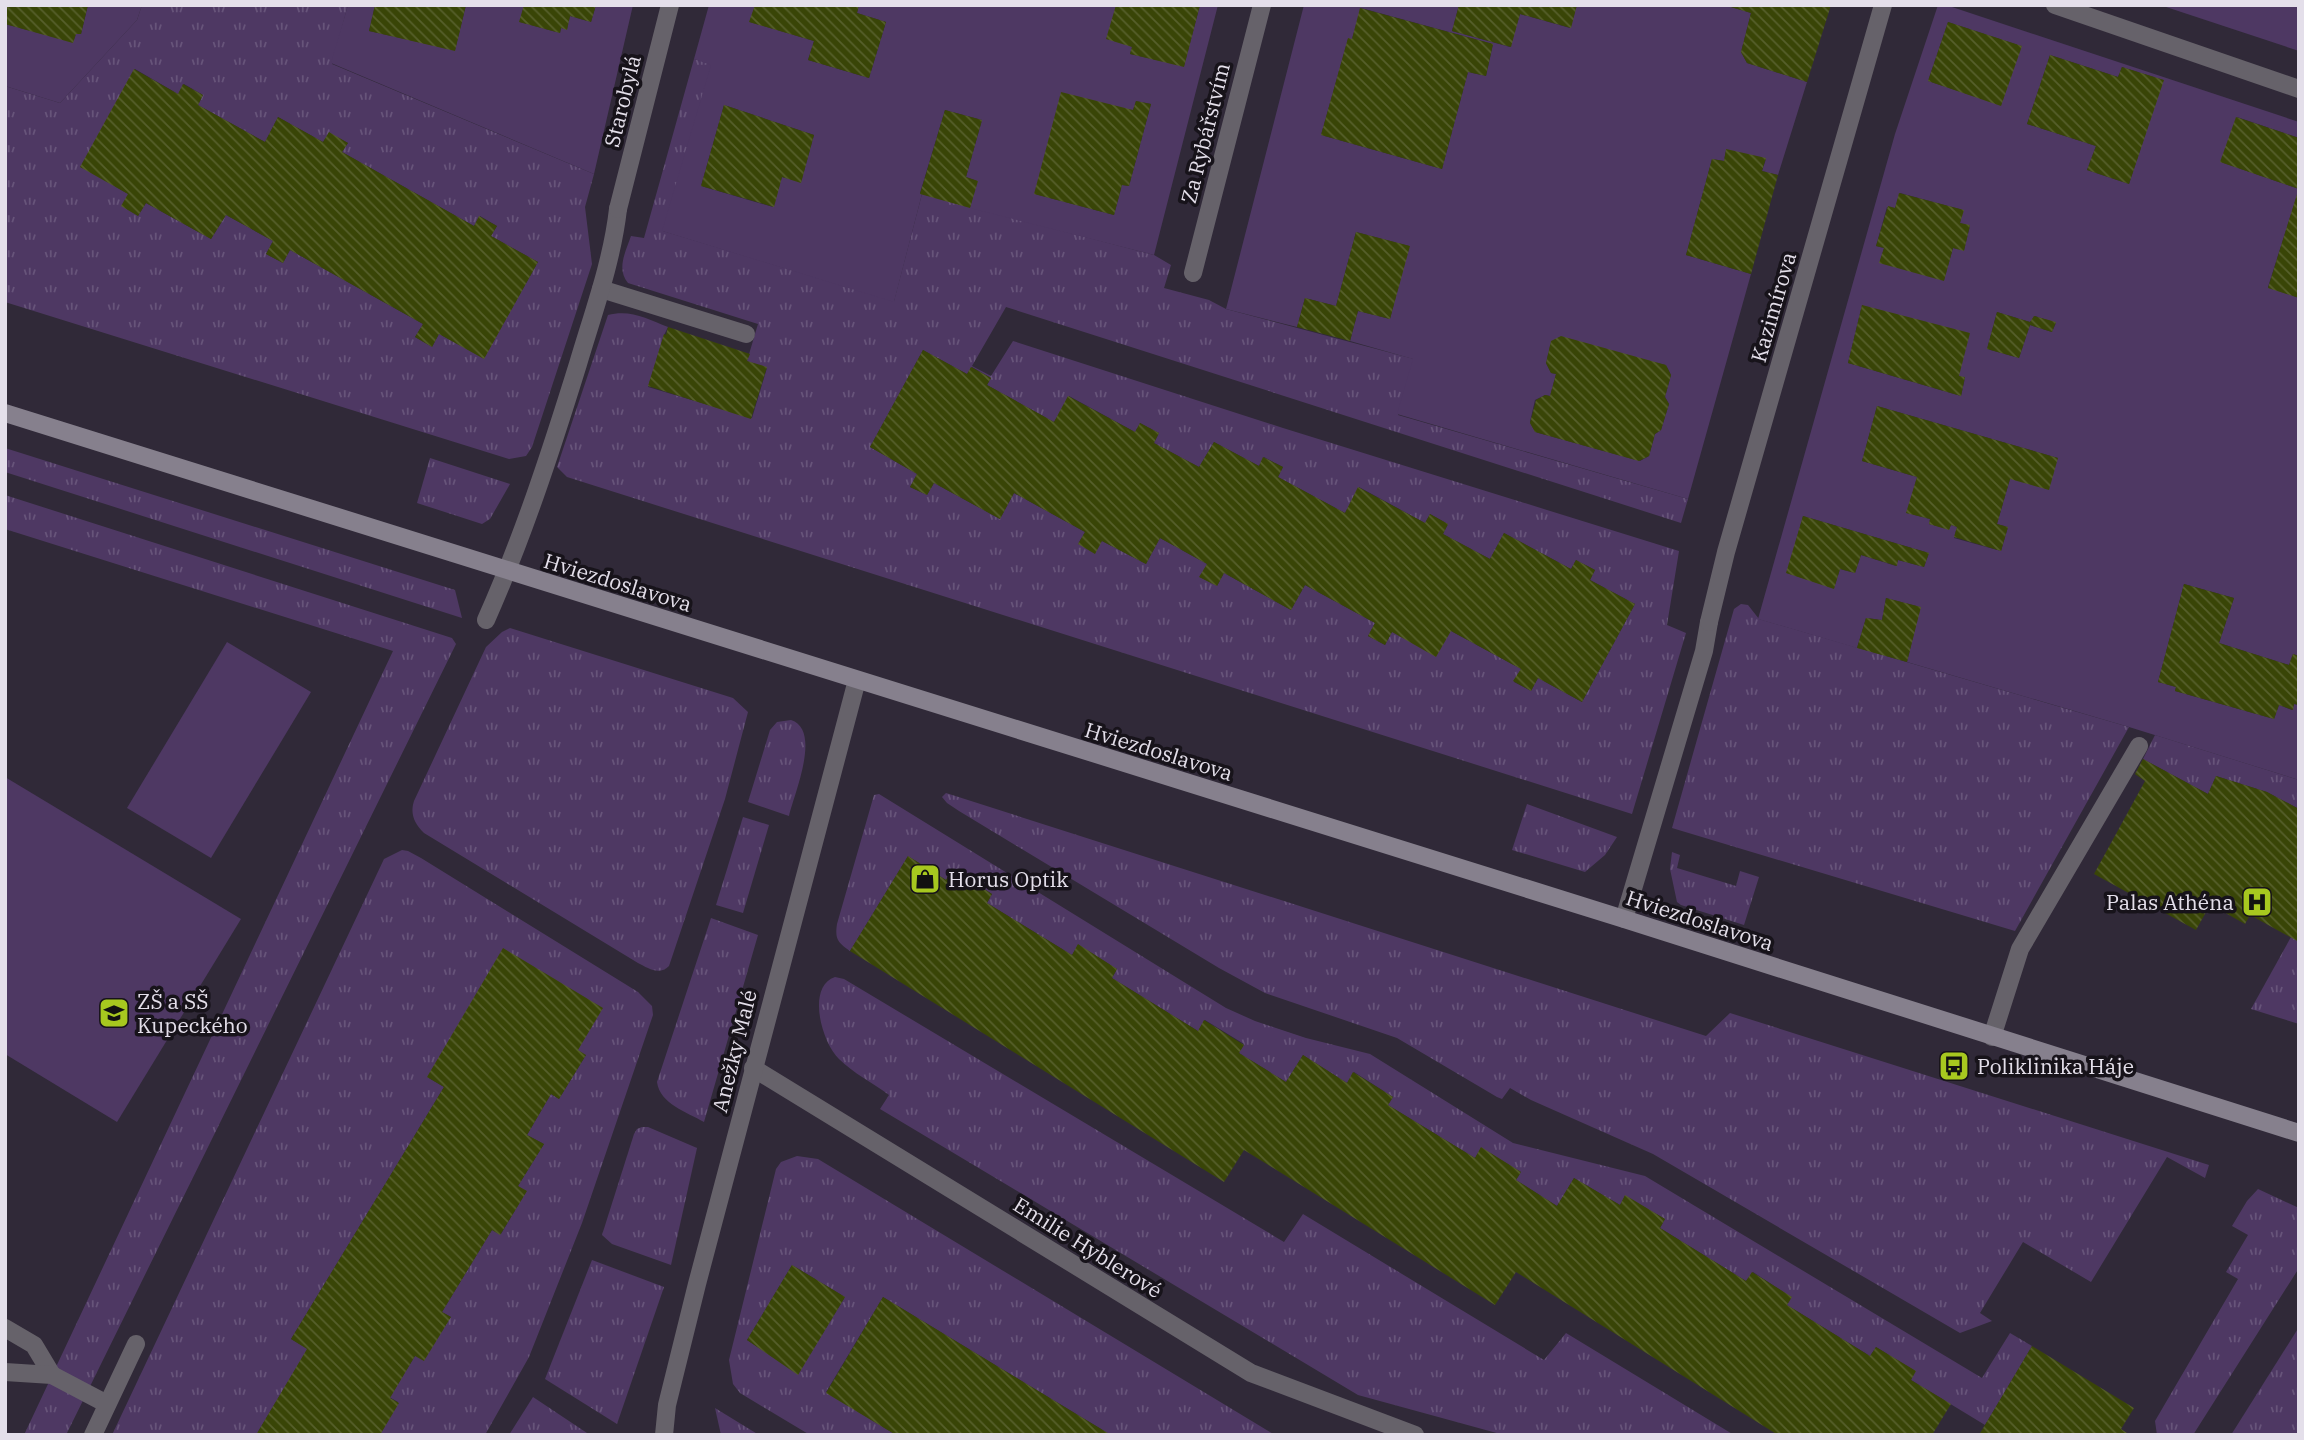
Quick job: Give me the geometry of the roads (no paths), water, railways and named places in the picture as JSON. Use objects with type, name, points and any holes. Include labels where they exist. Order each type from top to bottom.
[{"type":"street","name":"Starobylá","points":[[486,620],[508,572],[542,478],[601,289],[614,238],[618,209],[670,5]]},
{"type":"street","name":"Za Rybářstvím","points":[[1193,273],[1262,5]]},
{"type":"street","name":"Kazimírova","points":[[1623,919],[1704,651],[1726,552],[1883,5]]},
{"type":"street","points":[[2055,5],[2299,89]]},
{"type":"street","points":[[601,289],[746,334]]},
{"type":"street","name":"Hviezdoslavova","points":[[5,413],[2299,1133]]},
{"type":"street","name":"Anežky Malé","points":[[664,1435],[670,1391],[857,680]]},
{"type":"street","points":[[1992,1037],[2020,949],[2139,746]]},
{"type":"street","name":"Emilie Hyblerové","points":[[753,1068],[1251,1373],[1415,1435]]},
{"type":"street","points":[[5,1328],[34,1345],[52,1376]]},
{"type":"street","points":[[93,1435],[136,1344]]},
{"type":"street","points":[[5,1371],[52,1376],[107,1404]]},
{"type":"place","name":"Horus Optik","points":[[925,879]]},
{"type":"place","name":"Palas Athéna","points":[[2257,902]]},
{"type":"place","name":"ZŠ a SŠ Kupeckého","points":[[114,1013]]},
{"type":"place","name":"Poliklinika Háje","points":[[1954,1066]]}]
